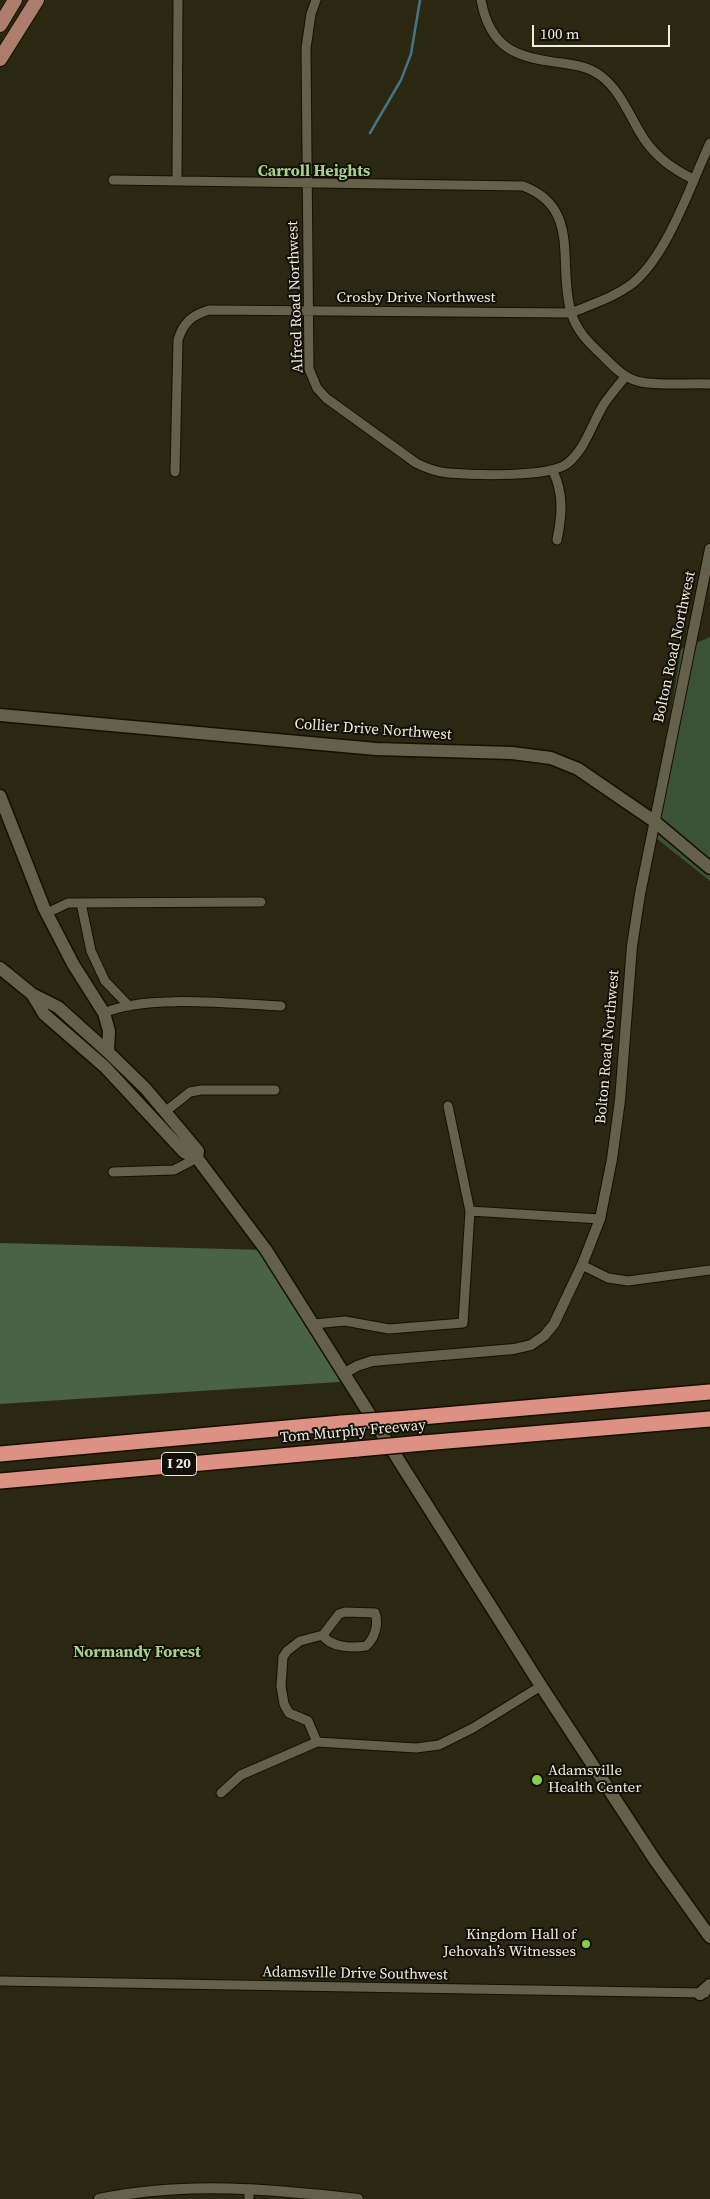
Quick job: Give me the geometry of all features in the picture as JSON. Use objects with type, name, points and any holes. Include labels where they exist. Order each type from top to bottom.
[{"type":"highway","name":"Tom Murphy Freeway","points":[[0,1454],[710,1392]]},
{"type":"highway","name":"Tom Murphy Freeway","points":[[0,1481],[710,1419]]},
{"type":"main road","points":[[0,25],[15,0]]},
{"type":"main road","points":[[0,59],[37,0]]},
{"type":"main road","name":"Collier Drive Northwest","points":[[0,715],[376,749],[512,754],[551,758],[578,770],[654,821],[710,868]]},
{"type":"main road","points":[[0,796],[18,845],[47,913],[73,964],[104,1013],[109,1031],[108,1052]]},
{"type":"main road","points":[[0,968],[32,994],[58,1007],[108,1052],[166,1111],[198,1151],[197,1158]]},
{"type":"main road","points":[[32,994],[44,1014],[105,1067],[184,1152],[197,1158],[266,1250],[541,1686],[655,1860],[710,1936]]},
{"type":"main road","points":[[705,1993],[710,1985]]},
{"type":"street","points":[[177,181],[178,0]]},
{"type":"street","name":"Alfred Road Northwest","points":[[316,0],[311,14],[306,48],[309,369],[317,388],[326,398],[416,463],[430,470],[448,473],[539,474],[553,471],[567,464],[577,454],[604,404],[625,377]]},
{"type":"street","points":[[481,0],[484,17],[497,40],[516,54],[534,60],[580,66],[602,76],[616,91],[654,152],[672,168],[693,179]]},
{"type":"street","name":"Crosby Drive Northwest","points":[[175,472],[178,340],[181,330],[188,320],[197,313],[209,310],[571,313],[618,293],[645,271],[663,246],[710,143]]},
{"type":"street","points":[[113,180],[511,184],[534,190],[552,204],[562,223],[565,285],[571,313],[581,335],[625,377],[642,382],[710,384]]},
{"type":"street","points":[[553,471],[560,486],[562,500],[562,519],[557,540]]},
{"type":"street","name":"Bolton Road Northwest","points":[[345,1373],[357,1366],[372,1362],[514,1349],[531,1345],[544,1336],[554,1324],[582,1265],[600,1219],[612,1159],[620,1100],[632,946],[654,821],[710,549]]},
{"type":"street","points":[[47,913],[68,903],[261,902]]},
{"type":"street","points":[[81,903],[91,951],[105,981],[129,1006]]},
{"type":"street","points":[[104,1013],[129,1006],[185,1002],[281,1006]]},
{"type":"street","points":[[166,1111],[190,1092],[201,1090],[275,1090]]},
{"type":"street","points":[[314,1324],[345,1321],[389,1329],[463,1323],[470,1210],[448,1106]]},
{"type":"street","points":[[113,1172],[174,1170],[197,1158]]},
{"type":"street","points":[[470,1210],[600,1219]]},
{"type":"street","points":[[582,1265],[608,1278],[628,1281],[710,1270]]},
{"type":"street","points":[[317,1742],[308,1721],[289,1713],[284,1704],[281,1686],[283,1657],[288,1650],[300,1641],[323,1636],[339,1614],[345,1612],[375,1613],[377,1619],[371,1642],[366,1646],[358,1647],[333,1643],[325,1640],[323,1636]]},
{"type":"street","points":[[220,1793],[241,1775],[317,1742],[416,1748],[439,1745],[473,1728],[541,1686]]},
{"type":"street","name":"Adamsville Drive Southwest","points":[[0,1981],[705,1993]]},
{"type":"street","points":[[99,2199],[180,2188],[249,2194],[358,2199]]},
{"type":"green space","points":[[710,637],[710,881],[651,834],[681,649]]},
{"type":"green space","points":[[0,1243],[266,1250],[354,1381],[0,1404]]},
{"type":"waterway","points":[[370,133],[401,80],[411,54],[420,0]]},
{"type":"place","name":"Adamsville Health Center","points":[[537,1780]]},
{"type":"place","name":"Kingdom Hall of Jehovah’s Witnesses","points":[[586,1944]]},
{"type":"district","name":"Carroll Heights","points":[[314,172]]},
{"type":"district","name":"Normandy Forest","points":[[137,1653]]}]
